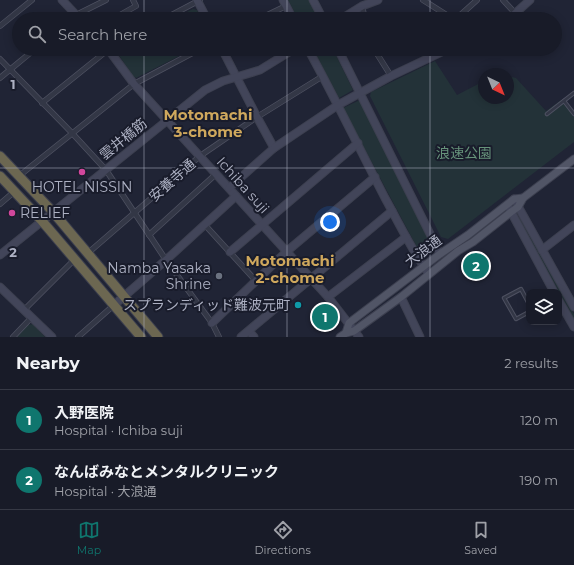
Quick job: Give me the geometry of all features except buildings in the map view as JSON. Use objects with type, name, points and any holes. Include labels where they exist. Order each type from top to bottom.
[{"type":"highway","points":[[0,156],[53,212],[158,337]]},
{"type":"highway","points":[[0,176],[42,221],[141,337]]},
{"type":"main road","name":"大浪通","points":[[343,335],[354,331],[401,297],[458,251],[473,242],[518,207],[523,198],[574,158]]},
{"type":"main road","name":"大浪通","points":[[343,335],[349,323],[440,254],[468,235],[507,204],[514,199],[523,198]]},
{"type":"street","points":[[17,12],[32,0]]},
{"type":"street","points":[[62,0],[71,12]]},
{"type":"street","points":[[86,12],[106,0]]},
{"type":"street","points":[[125,12],[136,6],[133,0]]},
{"type":"street","points":[[177,12],[198,0],[204,12]]},
{"type":"street","points":[[313,0],[319,12]]},
{"type":"street","points":[[350,12],[362,3],[378,0]]},
{"type":"street","points":[[423,0],[443,12]]},
{"type":"street","points":[[463,12],[477,0]]},
{"type":"street","points":[[503,0],[515,12]]},
{"type":"street","points":[[517,12],[530,0]]},
{"type":"street","points":[[270,12],[284,3],[288,12]]},
{"type":"street","points":[[0,26],[12,16]]},
{"type":"street","points":[[0,78],[26,56]]},
{"type":"street","points":[[42,103],[99,56]]},
{"type":"street","name":"Ichiba suji","points":[[113,56],[134,84],[328,297],[359,337]]},
{"type":"street","points":[[19,176],[134,84],[187,56]]},
{"type":"street","points":[[226,56],[274,148]]},
{"type":"street","name":"雲井橋筋","points":[[0,255],[205,90],[224,80],[260,70],[283,56]]},
{"type":"street","points":[[312,56],[392,211],[420,262],[429,274]]},
{"type":"street","points":[[341,56],[440,254]]},
{"type":"street","points":[[378,56],[391,76]]},
{"type":"street","points":[[229,188],[274,148],[338,105],[391,76],[433,56]]},
{"type":"street","points":[[0,59],[106,170],[166,260],[212,323],[220,337]]},
{"type":"street","name":"安養寺通","points":[[88,253],[200,156],[257,117],[323,76]]},
{"type":"street","points":[[230,252],[358,143]]},
{"type":"street","points":[[149,235],[216,174]]},
{"type":"street","points":[[212,323],[286,252],[375,177]]},
{"type":"street","points":[[0,204],[15,191]]},
{"type":"street","points":[[78,337],[236,196]]},
{"type":"street","points":[[514,199],[574,307]]},
{"type":"street","points":[[507,204],[552,289]]},
{"type":"street","points":[[241,337],[392,211]]},
{"type":"street","points":[[205,225],[256,281]]},
{"type":"street","points":[[542,250],[574,226]]},
{"type":"street","points":[[328,297],[406,237]]},
{"type":"street","points":[[24,310],[75,259]]},
{"type":"street","points":[[1,290],[52,337]]},
{"type":"street","points":[[401,297],[420,337]]},
{"type":"street","points":[[562,305],[574,327]]},
{"type":"street","points":[[13,337],[32,317]]},
{"type":"street","points":[[248,331],[254,337]]},
{"type":"lane","points":[[547,114],[574,93]]},
{"type":"lane","points":[[564,101],[574,114]]},
{"type":"lane","points":[[526,298],[521,289],[504,298],[516,319],[526,314]]},
{"type":"green space","points":[[288,0],[309,0],[315,12],[294,12]]},
{"type":"green space","points":[[193,9],[197,10],[198,12],[187,12]]},
{"type":"green space","points":[[119,56],[179,56],[136,78]]},
{"type":"green space","points":[[317,56],[336,56],[353,90],[339,98]]},
{"type":"green space","name":"浪速公園","points":[[435,61],[457,95],[478,84],[478,104],[514,104],[514,78],[546,111],[561,100],[574,117],[574,142],[448,239],[441,237],[370,96],[371,92]]},
{"type":"green space","points":[[360,100],[434,249],[424,257],[421,255],[343,108]]},
{"type":"green space","points":[[520,217],[560,289],[557,289],[518,218]]},
{"type":"green space","points":[[562,292],[574,314],[574,319],[562,297]]},
{"type":"green space","points":[[33,324],[45,337],[17,337],[28,325]]},
{"type":"place","name":"HOTEL NISSIN","points":[[82,172]]},
{"type":"place","name":"RELIEF","points":[[12,213]]},
{"type":"place","name":"なんばみなとメンタルクリニック","points":[[476,266]]},
{"type":"place","name":"Namba Yasaka Shrine","points":[[219,276]]},
{"type":"place","name":"スプランディッド難波元町","points":[[298,305]]},
{"type":"place","name":"入野医院","points":[[325,317]]},
{"type":"district","name":"Motomachi 3-chome","points":[[208,124]]},
{"type":"district","name":"Motomachi 2-chome","points":[[290,270]]}]
